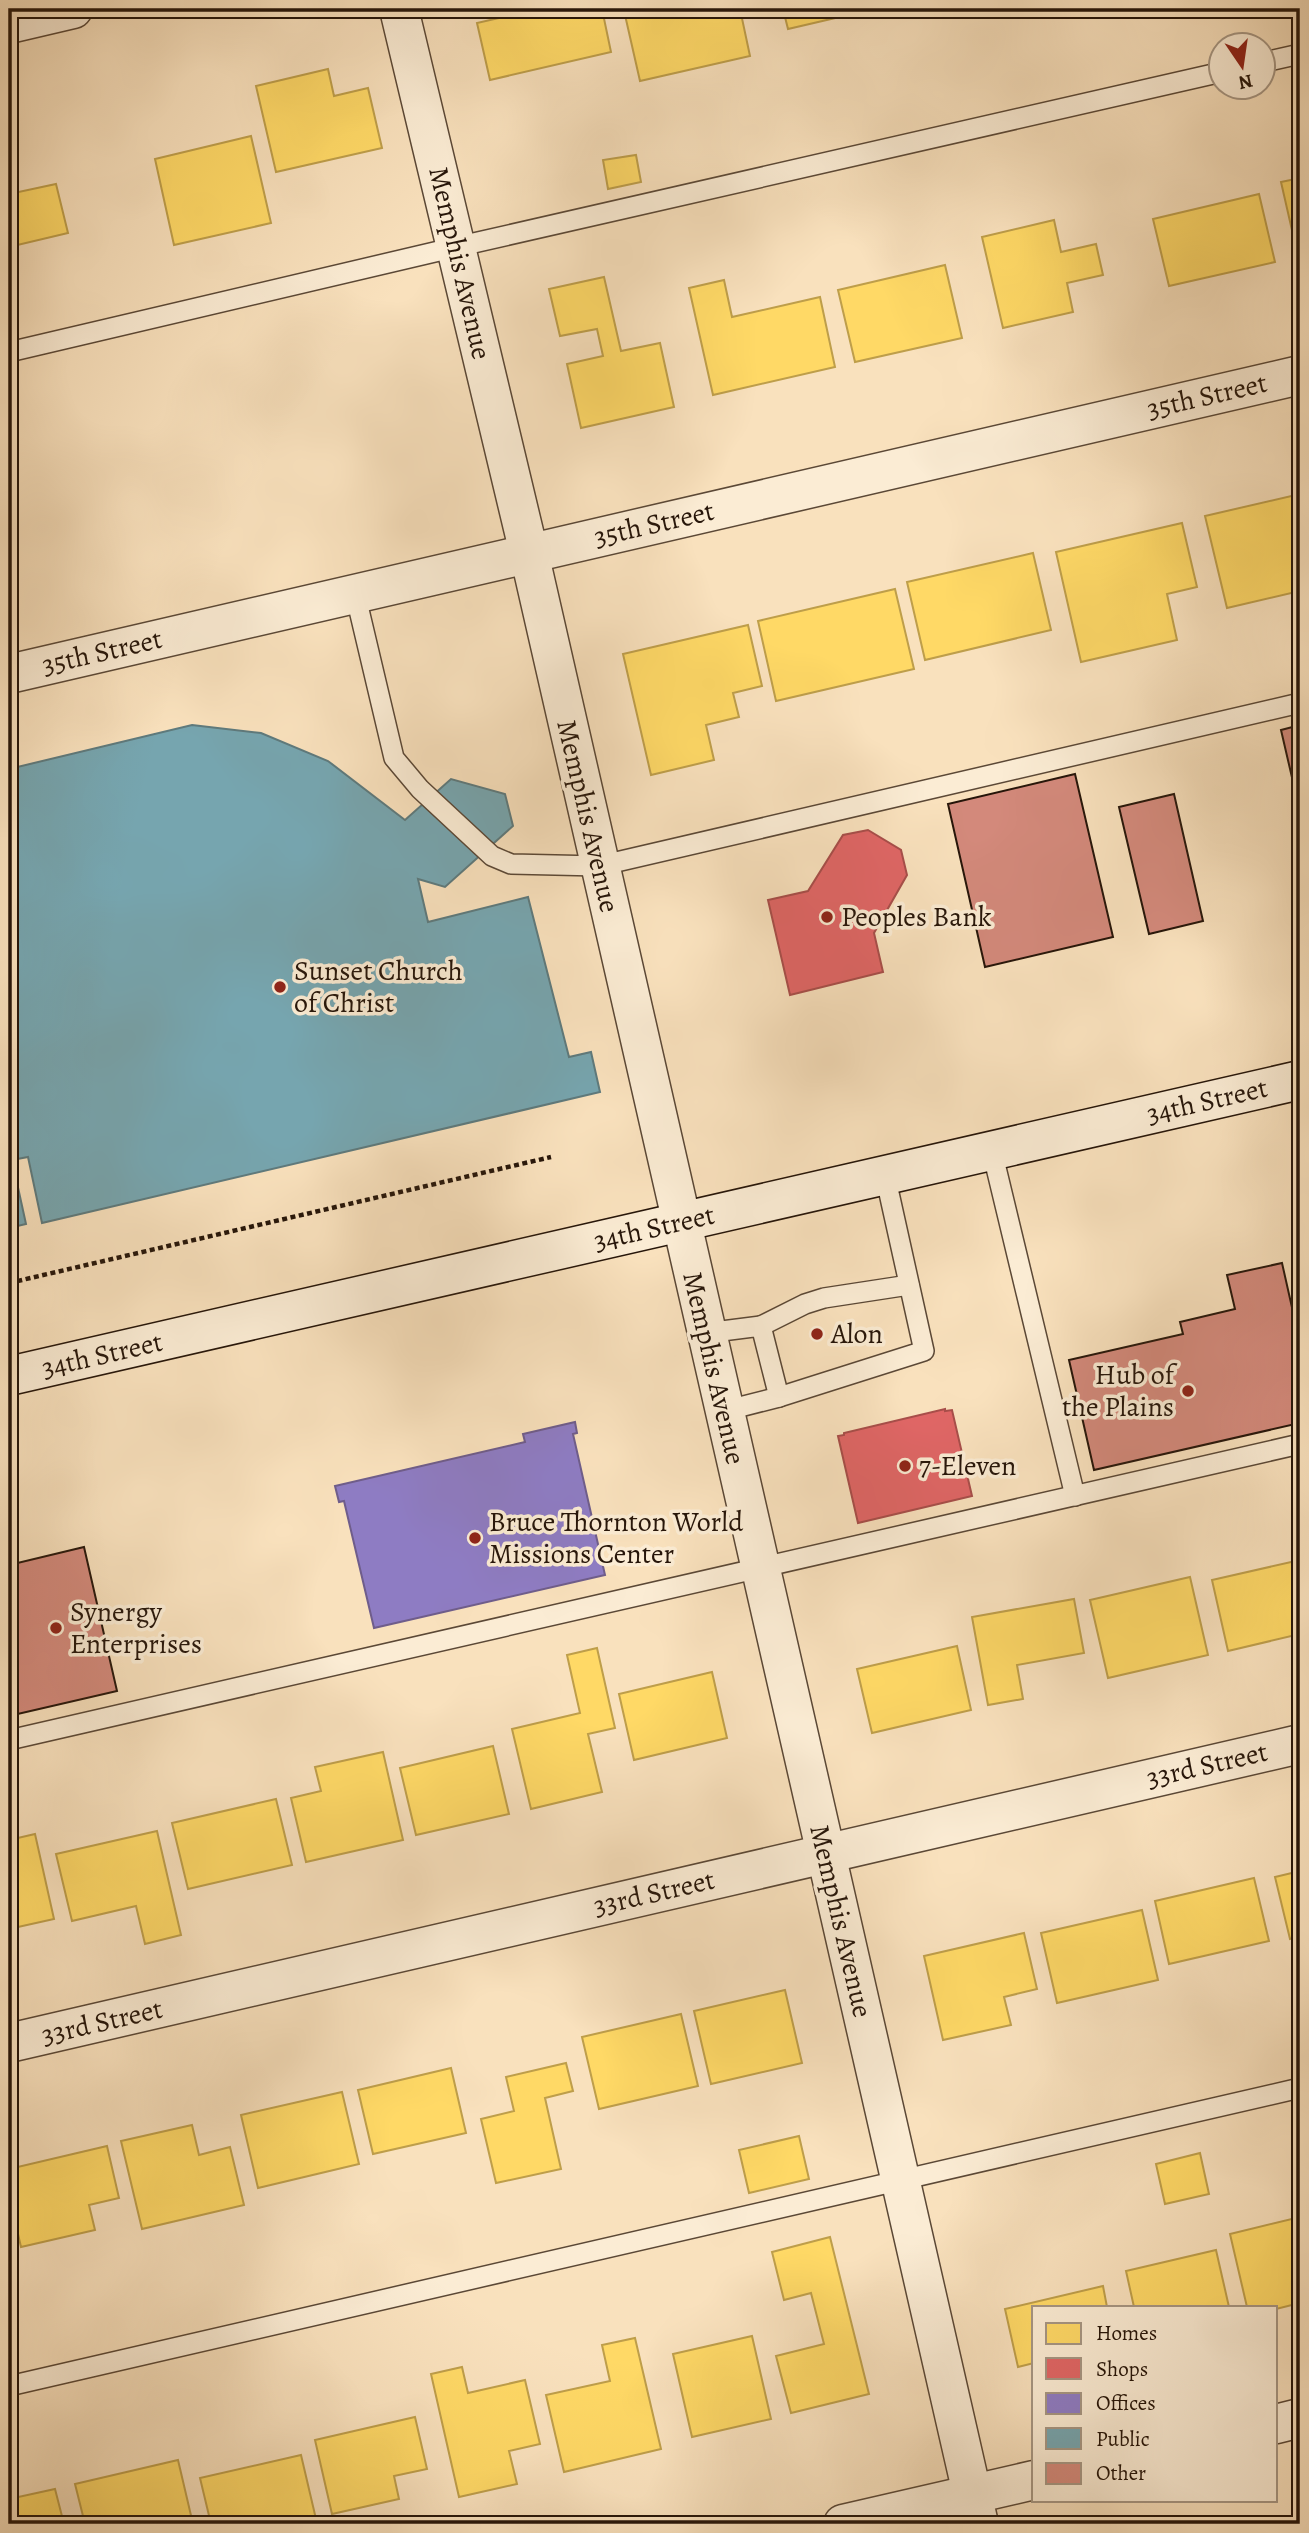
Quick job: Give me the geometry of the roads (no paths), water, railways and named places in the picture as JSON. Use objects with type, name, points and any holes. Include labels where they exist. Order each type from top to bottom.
[{"type":"street","points":[[9,24],[73,9]]},
{"type":"street","name":"Memphis Avenue","points":[[399,9],[529,553],[975,2509]]},
{"type":"street","name":"35th Street","points":[[9,674],[1300,375]]},
{"type":"street","name":"34th Street","points":[[9,1376],[1300,1080]]},
{"type":"street","name":"33rd Street","points":[[9,2043],[1300,1744]]},
{"type":"street","points":[[1278,2424],[1300,2418]]},
{"type":"street","points":[[843,2524],[975,2509],[1032,2481]]},
{"type":"lane","points":[[1278,59],[1300,54]]},
{"type":"lane","points":[[9,352],[1208,75]]},
{"type":"lane","points":[[355,593],[394,758],[420,789],[492,856],[511,864],[599,866],[1300,703]]},
{"type":"lane","points":[[992,1151],[1075,1496]]},
{"type":"lane","points":[[724,1411],[779,1397],[924,1351],[885,1175]]},
{"type":"lane","points":[[706,1333],[761,1326],[805,1304],[824,1298],[909,1285]]},
{"type":"lane","points":[[761,1326],[779,1397]]},
{"type":"lane","points":[[9,1740],[1300,1444]]},
{"type":"lane","points":[[9,2386],[1300,2088]]},
{"type":"place","name":"Peoples Bank","points":[[827,917]]},
{"type":"place","name":"Sunset Church of Christ","points":[[280,987]]},
{"type":"place","name":"Alon","points":[[817,1334]]},
{"type":"place","name":"Hub of the Plains","points":[[1188,1391]]},
{"type":"place","name":"7-Eleven","points":[[905,1466]]},
{"type":"place","name":"Bruce Thornton World Missions Center","points":[[475,1538]]},
{"type":"place","name":"Synergy Enterprises","points":[[56,1628]]}]
